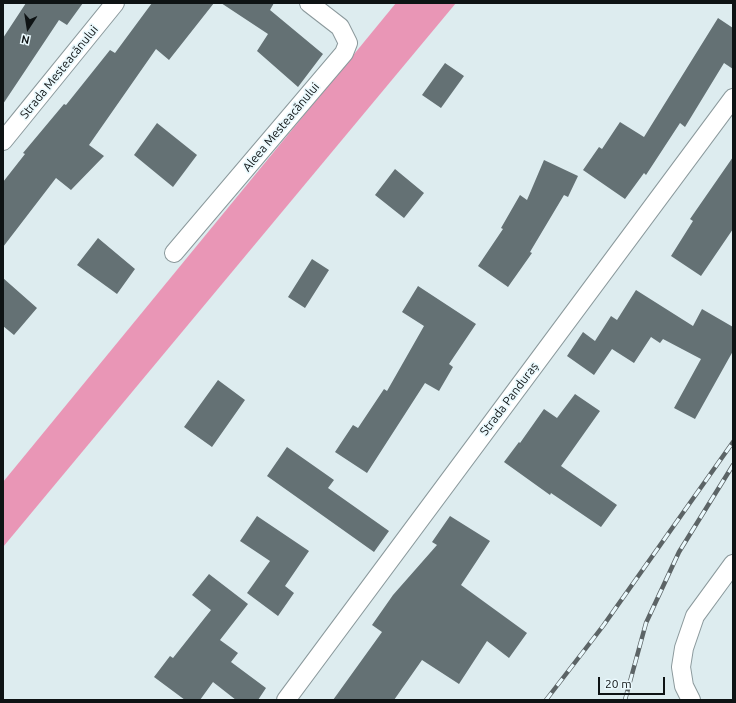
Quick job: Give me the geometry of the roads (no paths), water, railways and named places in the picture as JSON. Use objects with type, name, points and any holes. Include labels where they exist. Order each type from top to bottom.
[{"type":"street","name":"Strada Mesteacănului","points":[[3,141],[114,3]]},
{"type":"street","name":"Aleea Mesteacănului","points":[[174,253],[344,53],[348,43],[340,27],[309,3]]},
{"type":"street","name":"Strada Panduraș","points":[[286,700],[733,98]]},
{"type":"street","points":[[690,700],[684,686],[681,668],[684,648],[695,616],[733,564]]},
{"type":"railway","points":[[546,700],[603,626],[733,442]]},
{"type":"railway","points":[[625,700],[646,623],[679,552],[733,465]]}]
